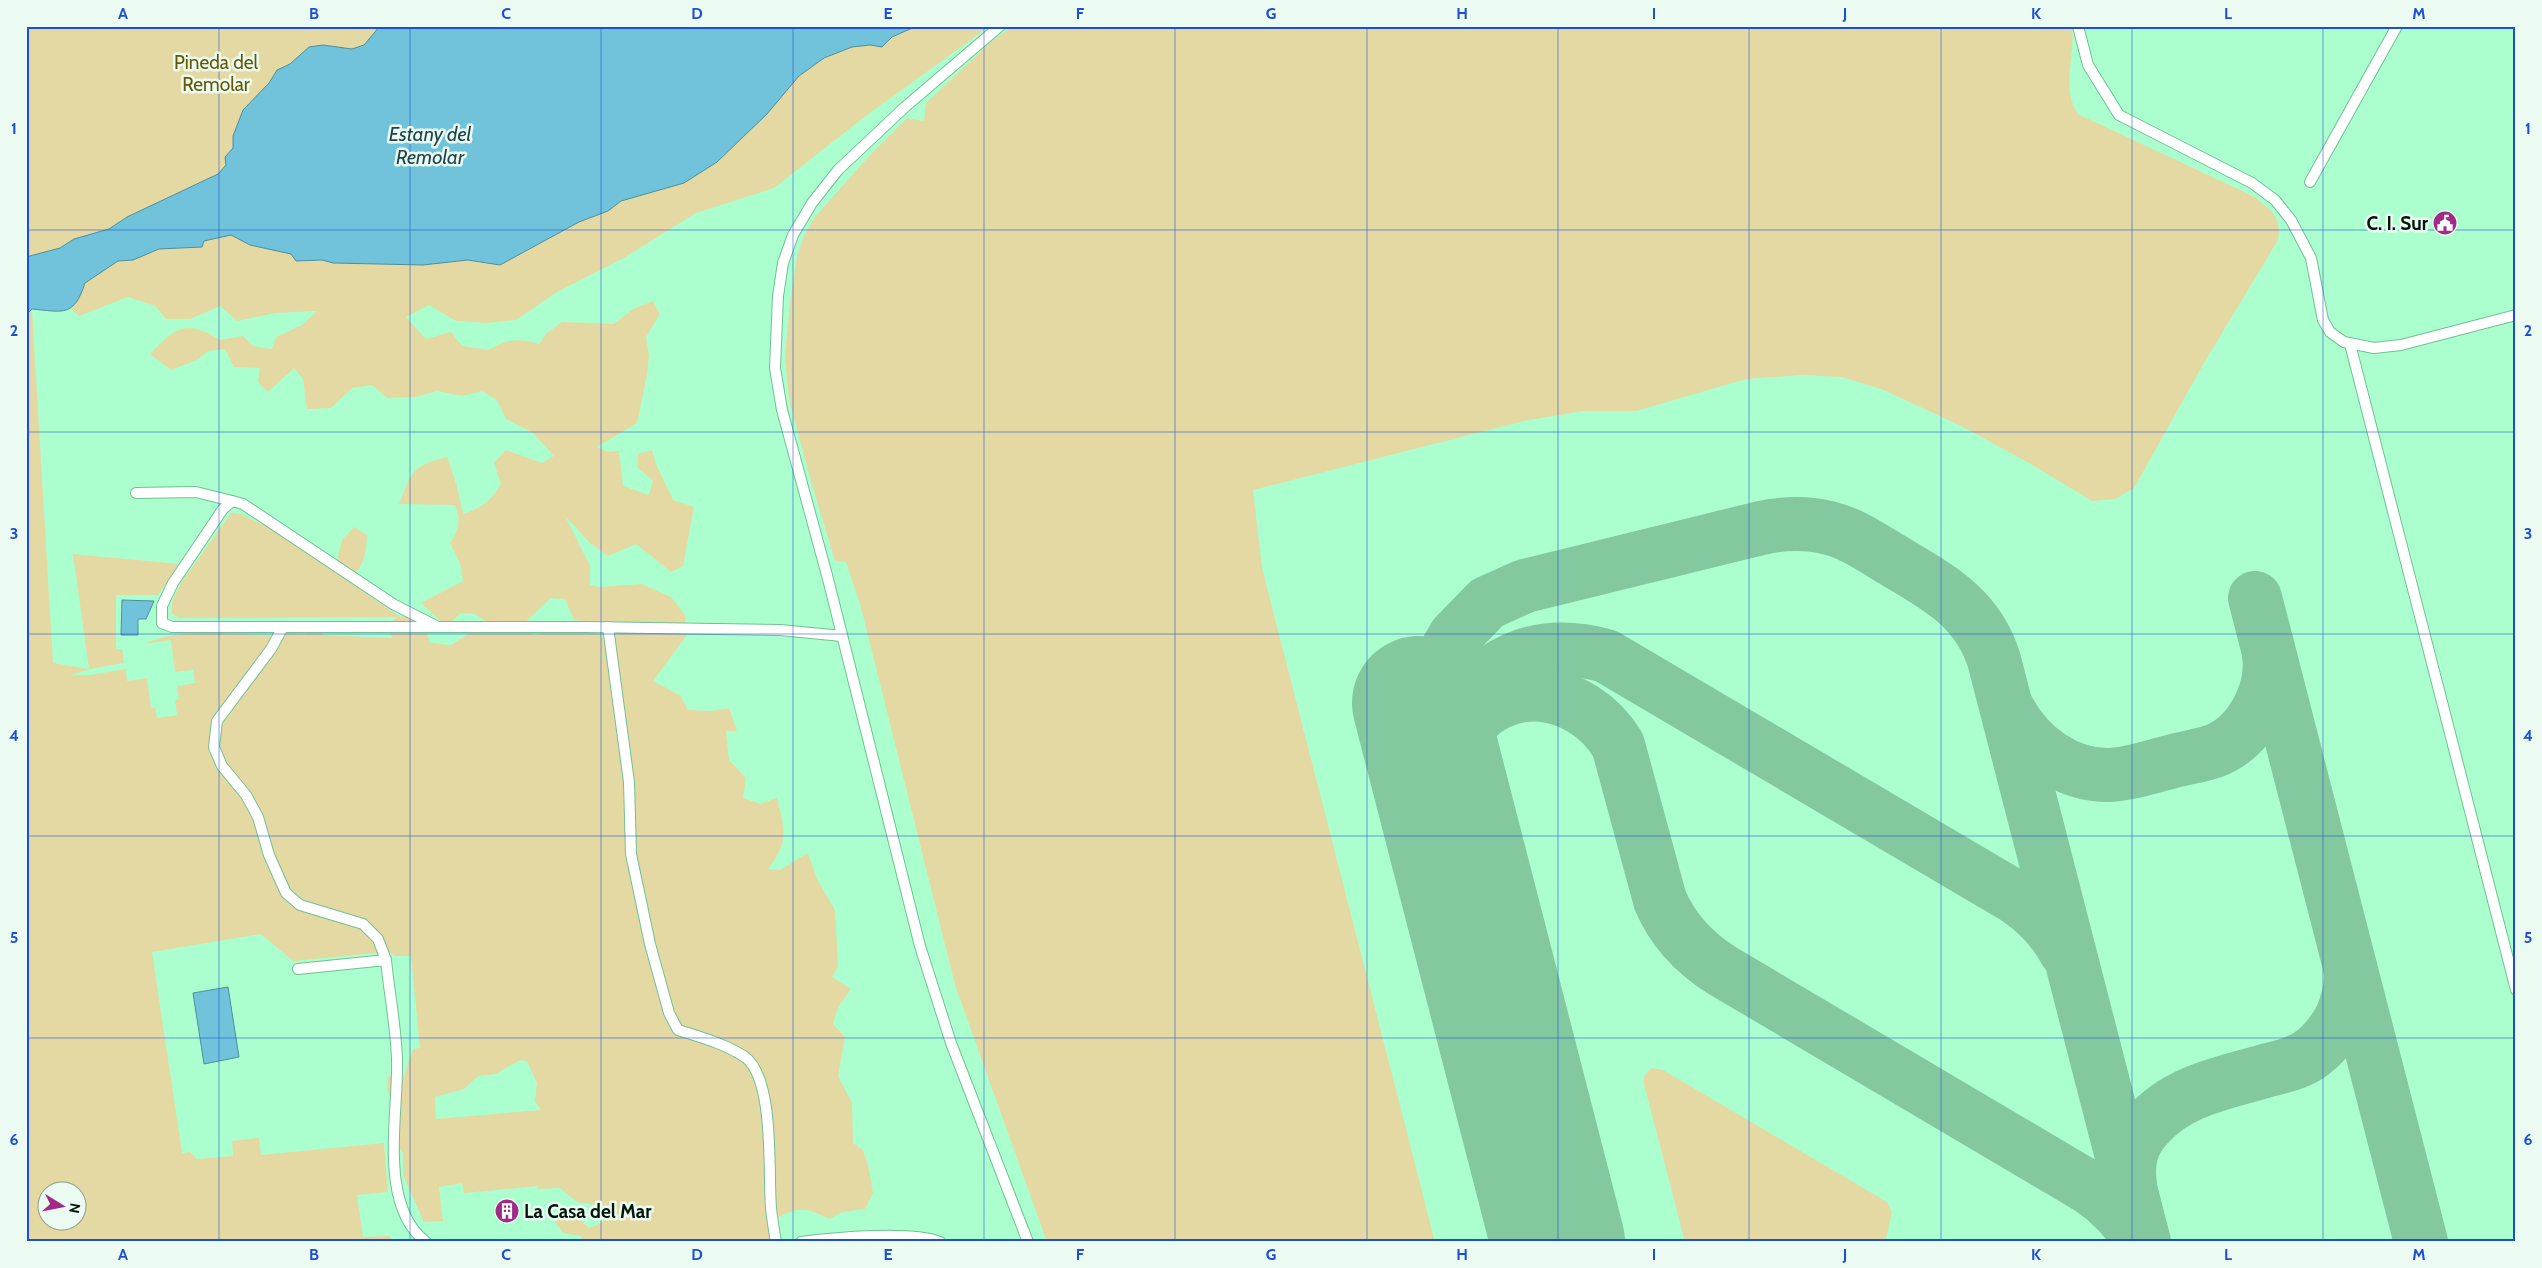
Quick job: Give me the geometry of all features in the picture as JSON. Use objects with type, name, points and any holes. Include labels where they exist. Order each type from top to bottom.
[{"type":"lane","points":[[1000,26],[905,107],[838,170],[812,203],[792,235],[784,263],[778,296],[775,368],[782,410],[842,636],[920,946],[951,1043],[1028,1242]]},
{"type":"lane","points":[[2078,26],[2088,65],[2119,115],[2252,183],[2275,200],[2286,213],[2303,239],[2311,258],[2323,320],[2330,332],[2350,344],[2374,348],[2401,345],[2516,315]]},
{"type":"lane","points":[[2310,182],[2397,26]]},
{"type":"lane","points":[[2350,344],[2516,990]]},
{"type":"lane","points":[[136,493],[196,492],[243,504],[393,604],[438,627]]},
{"type":"lane","points":[[232,501],[223,509],[173,583],[162,606],[162,623],[172,627],[608,627],[780,630],[842,636]]},
{"type":"lane","points":[[283,627],[270,648],[216,721],[214,747],[222,766],[246,796],[258,817],[269,855],[286,893],[300,905],[363,924],[378,939],[386,960],[397,1059],[393,1152],[396,1181],[403,1210],[419,1236],[426,1242]]},
{"type":"lane","points":[[608,627],[629,782],[631,854],[650,944],[669,1013],[678,1030],[710,1040],[746,1058],[759,1077],[768,1124],[771,1208],[776,1242]]},
{"type":"lane","points":[[298,968],[386,960]]},
{"type":"lane","points":[[801,1242],[856,1237],[881,1240],[916,1236],[940,1242]]},
{"type":"green space","name":"Pineda del Remolar","points":[[26,26],[380,26],[364,45],[352,49],[309,47],[290,64],[277,70],[269,83],[243,111],[233,136],[233,148],[225,157],[226,165],[218,174],[127,217],[109,229],[74,239],[60,248],[26,257]]},
{"type":"green space","points":[[917,26],[990,26],[863,118],[774,188],[696,213],[622,259],[557,292],[516,320],[487,323],[456,321],[429,305],[406,317],[426,339],[451,332],[462,346],[489,350],[507,342],[519,340],[539,344],[547,333],[562,322],[614,324],[633,309],[653,301],[660,314],[646,337],[649,355],[647,375],[637,423],[597,447],[608,452],[619,451],[623,486],[649,495],[653,481],[637,467],[638,454],[652,450],[656,464],[673,500],[694,507],[683,566],[671,572],[636,544],[608,556],[591,544],[565,516],[590,566],[590,585],[600,587],[642,584],[671,597],[685,615],[687,635],[653,681],[681,696],[688,710],[711,711],[729,708],[737,731],[726,731],[729,760],[746,778],[743,798],[760,804],[777,798],[780,809],[783,827],[782,843],[775,860],[768,869],[780,870],[808,853],[817,879],[835,910],[838,967],[832,977],[851,989],[838,1007],[833,1024],[845,1037],[838,1076],[852,1103],[853,1143],[863,1150],[868,1165],[873,1193],[865,1209],[842,1212],[829,1219],[803,1210],[785,1214],[777,1218],[777,1242],[581,1242],[581,1236],[563,1233],[555,1222],[560,1213],[574,1214],[589,1228],[599,1224],[617,1208],[577,1202],[560,1188],[537,1189],[539,1186],[464,1193],[462,1183],[439,1187],[443,1221],[424,1222],[403,1175],[403,1153],[392,1140],[394,1109],[387,1089],[388,1076],[402,1081],[413,1049],[420,1048],[411,956],[396,956],[387,952],[293,961],[261,934],[152,952],[182,1153],[190,1152],[197,1159],[233,1156],[232,1141],[259,1138],[261,1155],[384,1143],[388,1192],[357,1195],[363,1237],[389,1236],[394,1242],[26,1242],[26,315],[32,309],[53,663],[89,669],[73,554],[180,564],[158,595],[116,595],[116,649],[122,649],[124,663],[90,669],[71,675],[91,675],[126,669],[127,681],[147,678],[151,708],[155,708],[157,718],[177,715],[175,700],[179,699],[177,686],[195,683],[193,670],[175,672],[171,640],[144,644],[174,635],[206,633],[270,635],[280,632],[306,634],[312,626],[324,635],[392,638],[388,623],[399,617],[179,618],[172,614],[172,602],[181,583],[231,513],[241,514],[277,532],[400,617],[404,616],[424,625],[430,643],[451,645],[471,632],[498,630],[475,614],[461,613],[446,626],[421,603],[463,581],[460,563],[450,543],[457,529],[458,515],[455,505],[399,504],[410,477],[419,467],[447,457],[457,486],[463,514],[476,509],[489,500],[501,484],[494,463],[506,450],[542,463],[554,456],[533,433],[506,419],[497,400],[482,391],[462,396],[437,391],[415,397],[387,398],[372,385],[352,388],[331,408],[307,409],[303,379],[294,368],[268,392],[258,382],[260,368],[234,367],[225,349],[208,351],[197,360],[171,370],[150,354],[174,332],[190,328],[209,333],[220,340],[243,336],[253,346],[272,349],[276,337],[302,325],[317,311],[275,313],[237,321],[220,306],[190,319],[166,319],[155,306],[128,297],[79,316],[71,309],[80,297],[85,283],[118,261],[133,260],[159,249],[191,248],[204,241],[231,235],[250,245],[279,250],[310,260],[423,265],[468,260],[486,263],[521,253],[579,222],[608,211],[621,201],[684,183],[717,162],[767,114],[799,76],[824,58],[852,47],[870,45],[882,47],[892,37]],"holes":[[[551,598],[565,599],[574,620],[608,623],[621,630],[613,638],[614,655],[601,635],[572,626],[533,635],[528,627],[519,628]],[[520,1060],[527,1061],[537,1083],[535,1101],[541,1110],[436,1119],[435,1097],[464,1089],[478,1076],[496,1074]]]},
{"type":"green space","points":[[1013,26],[2072,26],[2073,38],[2069,82],[2070,93],[2078,114],[2255,197],[2271,211],[2277,220],[2278,240],[2204,363],[2134,488],[2115,499],[2092,501],[2029,463],[1963,427],[1884,390],[1842,377],[1803,375],[1746,379],[1636,411],[1583,411],[1524,421],[1253,490],[1262,568],[1435,1242],[1047,1242],[955,985],[861,607],[846,562],[835,561],[789,400],[785,356],[790,302],[797,257],[803,238],[814,218],[869,156],[907,118],[924,121],[926,103],[991,42]]},
{"type":"green space","points":[[354,527],[367,535],[362,563],[351,576],[336,565],[342,540]]},
{"type":"green space","points":[[1651,1068],[1663,1070],[1887,1202],[1892,1213],[1885,1242],[1685,1242],[1644,1084],[1644,1076]]},
{"type":"water","name":"Estany del Remolar","points":[[380,26],[917,26],[892,37],[882,47],[870,45],[852,47],[824,58],[799,76],[767,114],[717,162],[684,183],[621,201],[608,211],[579,222],[500,265],[468,260],[423,265],[333,263],[322,260],[296,261],[291,254],[250,245],[231,235],[204,241],[202,247],[159,249],[133,260],[118,261],[85,283],[77,302],[72,307],[60,311],[32,309],[26,315],[26,257],[60,248],[74,239],[109,229],[127,217],[218,174],[226,165],[225,157],[233,148],[233,136],[243,110],[269,83],[277,70],[290,64],[309,47],[323,45],[352,49],[364,45]]},
{"type":"water","points":[[122,600],[154,601],[146,619],[138,619],[138,635],[121,635]]},
{"type":"water","points":[[228,987],[239,1057],[204,1064],[193,993]]},
{"type":"taxiway","points":[[1432,754],[1429,713],[1433,688],[1442,658],[1455,636],[1487,603],[1525,586],[1761,528],[1795,524],[1820,526],[1845,533],[1939,589],[1966,611],[1977,625],[1987,641],[1994,660],[2144,1242]]},
{"type":"taxiway","points":[[2255,598],[2421,1242]]},
{"type":"taxiway","points":[[1458,711],[1487,676],[1522,656],[1541,651],[1562,650],[1583,651],[1606,656],[2015,897],[2044,921],[2056,935],[2066,952]]},
{"type":"taxiway","points":[[2009,711],[2027,737],[2038,748],[2064,765],[2094,774],[2110,775],[2132,772],[2214,751],[2227,745],[2238,736],[2249,725],[2263,698],[2268,684],[2269,655]]},
{"type":"taxiway","points":[[1444,799],[1449,767],[1457,744],[1478,717],[1497,703],[1518,696],[1541,695],[1563,699],[1583,710],[1602,725],[1618,745],[1660,900],[1671,922],[1694,949],[1723,971],[2090,1188],[2118,1212],[2141,1242]]},
{"type":"taxiway","points":[[2130,1185],[2129,1168],[2131,1153],[2137,1139],[2147,1126],[2172,1104],[2186,1096],[2217,1084],[2298,1061],[2308,1056],[2323,1043],[2342,1016],[2348,998],[2350,968]]},
{"type":"runway","points":[[1419,703],[1558,1242]]},
{"type":"place","name":"C. I. Sur","points":[[2445,223]]},
{"type":"place","name":"La Casa del Mar","points":[[507,1211]]}]
